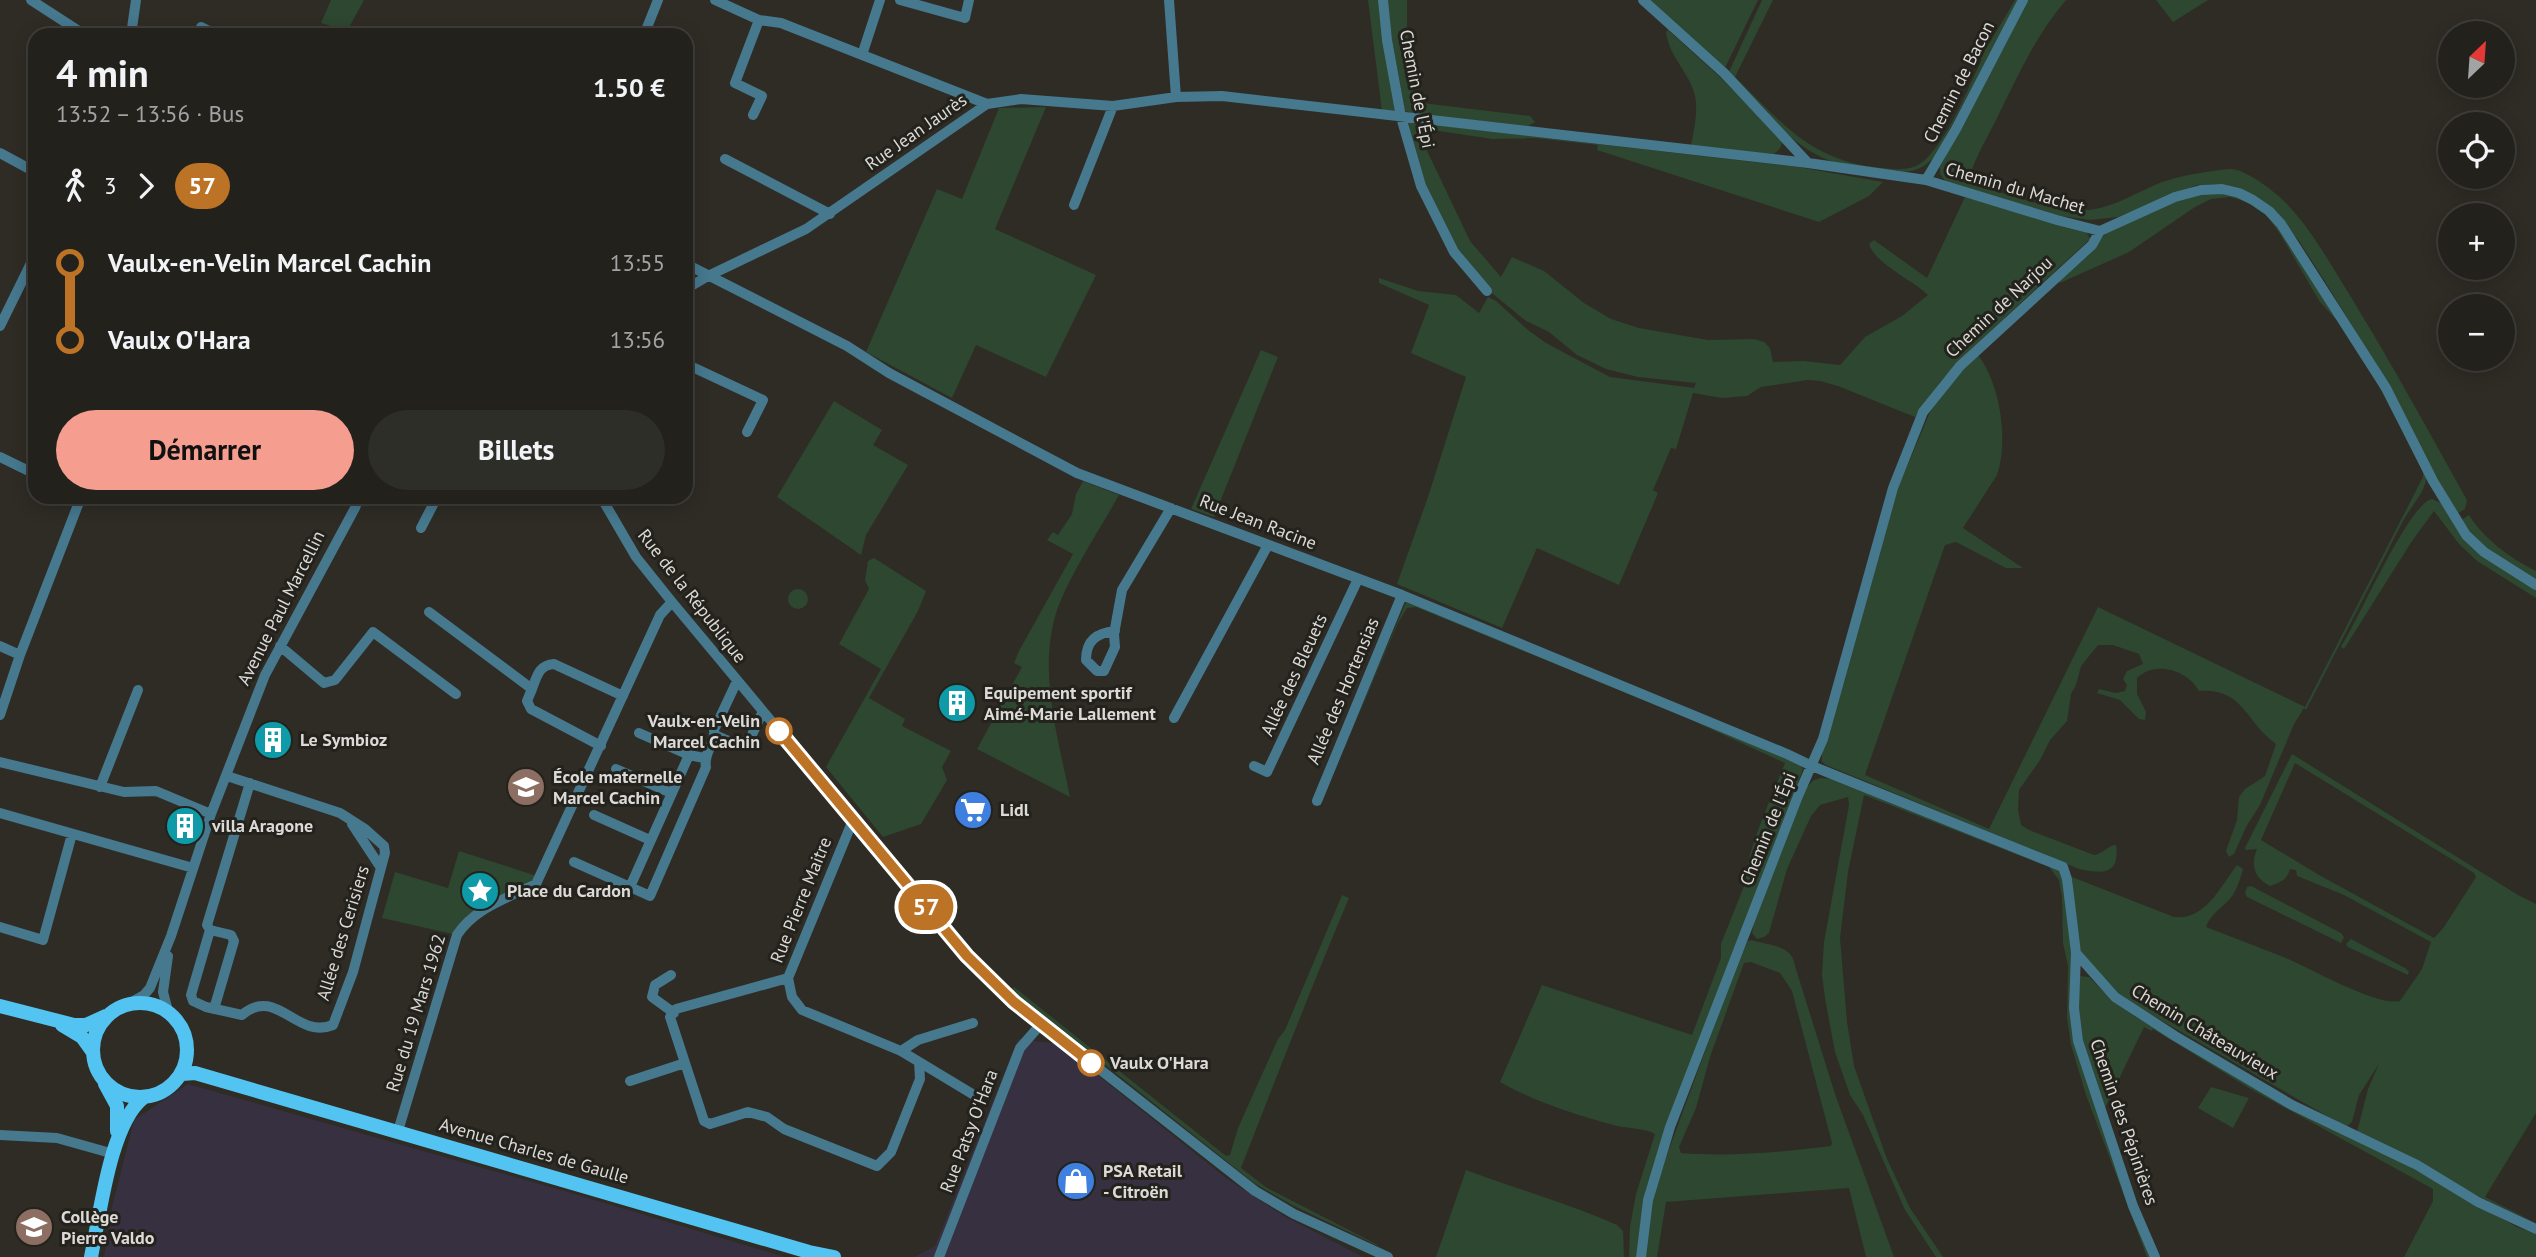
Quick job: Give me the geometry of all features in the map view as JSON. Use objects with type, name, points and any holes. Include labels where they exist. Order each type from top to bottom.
[{"type":"main road","points":[[0,1006],[55,1022],[86,1025],[128,1004],[148,1003],[167,1011],[179,1022],[185,1033],[186,1056],[182,1074],[165,1091],[143,1098],[131,1109],[124,1122],[114,1154],[91,1257]]},
{"type":"main road","points":[[107,1015],[94,1038],[92,1051],[95,1066],[117,1106],[114,1154]]},
{"type":"main road","points":[[55,1022],[82,1037],[92,1051]]},
{"type":"main road","name":"Avenue Charles de Gaulle","points":[[186,1056],[223,1081]]},
{"type":"main road","name":"Avenue Charles de Gaulle","points":[[182,1074],[195,1073],[834,1257]]},
{"type":"main road","points":[[103,1080],[114,1090],[143,1098]]},
{"type":"street","points":[[31,0],[74,28]]},
{"type":"street","points":[[134,28],[136,0]]},
{"type":"street","points":[[647,28],[658,0]]},
{"type":"street","points":[[715,0],[759,20],[781,23],[987,104]]},
{"type":"street","points":[[862,55],[880,0]]},
{"type":"street","points":[[900,0],[965,18],[969,0]]},
{"type":"street","points":[[1169,0],[1176,97]]},
{"type":"street","name":"Chemin de l'Épi","points":[[1383,0],[1387,40],[1401,117],[1421,186],[1454,252],[1487,291]]},
{"type":"street","points":[[1643,0],[1724,73],[1808,163]]},
{"type":"street","name":"Chemin de Bacon","points":[[1926,180],[1956,129],[2022,0]]},
{"type":"street","points":[[754,115],[762,96],[735,83],[759,20]]},
{"type":"street","name":"Rue Jean Jaurès","points":[[693,285],[806,229],[987,104],[1021,99],[1113,106],[1176,97],[1222,96],[1401,117]]},
{"type":"street","points":[[1074,205],[1113,106]]},
{"type":"street","name":"Chemin du Machet","points":[[1401,117],[1808,163],[1926,180],[2101,231],[2175,197],[2201,190],[2222,189],[2239,193],[2269,211],[2300,250],[2386,388],[2444,500],[2466,535],[2484,552],[2536,585]]},
{"type":"street","points":[[0,153],[28,168]]},
{"type":"street","points":[[725,159],[830,214]]},
{"type":"street","name":"Chemin de Narjou","points":[[1923,412],[1950,376],[2092,246],[2101,231]]},
{"type":"street","name":"Rue Jean Racine","points":[[693,268],[848,346],[889,373],[1077,473],[1402,595],[1812,766]]},
{"type":"street","points":[[0,326],[28,269]]},
{"type":"street","points":[[693,367],[763,400],[747,432]]},
{"type":"street","name":"Chemin de l'Épi","points":[[1641,1257],[1648,1200],[1670,1127],[1798,796],[1823,739],[1893,488],[1923,412]]},
{"type":"street","points":[[0,457],[28,471]]},
{"type":"street","points":[[0,715],[77,504]]},
{"type":"street","name":"Avenue Paul Marcellin","points":[[128,1004],[144,995],[150,988],[171,936],[211,814],[265,675],[356,504]]},
{"type":"street","points":[[421,528],[433,504]]},
{"type":"street","name":"Rue de la République","points":[[605,504],[636,557],[672,602],[967,956],[1006,994],[1255,1191],[1294,1214],[1388,1257]]},
{"type":"street","points":[[1115,631],[1122,590],[1171,508]]},
{"type":"street","points":[[1174,718],[1268,545]]},
{"type":"street","name":"Allée des Bleuets","points":[[1254,766],[1267,772],[1358,579]]},
{"type":"street","name":"Allée des Hortensias","points":[[1317,801],[1402,595]]},
{"type":"street","name":"Rue du 19 Mars 1962","points":[[398,1131],[457,935],[465,923],[487,907],[536,884],[660,615],[672,602]]},
{"type":"street","points":[[429,612],[532,689]]},
{"type":"street","points":[[280,646],[324,683],[335,680],[373,632],[456,694]]},
{"type":"street","points":[[0,646],[20,655]]},
{"type":"street","points":[[601,746],[527,706],[541,668],[554,664],[623,696]]},
{"type":"street","points":[[575,862],[650,896],[706,767],[704,758],[715,735],[714,730],[737,681]]},
{"type":"street","points":[[100,787],[138,690]]},
{"type":"street","points":[[715,735],[736,744],[750,739],[763,711]]},
{"type":"street","points":[[639,733],[689,755],[704,758]]},
{"type":"street","points":[[630,887],[689,755]]},
{"type":"street","points":[[0,762],[124,792],[156,791],[211,814]]},
{"type":"street","points":[[1812,766],[2063,867],[2067,879],[2076,953]]},
{"type":"street","points":[[616,769],[671,793]]},
{"type":"street","name":"Allée des Cerisiers","points":[[217,1010],[242,1015],[252,1006],[262,1004],[323,1030],[333,1025],[353,972],[387,853],[384,846],[340,813],[227,775]]},
{"type":"street","points":[[210,930],[231,935],[234,941],[217,1010],[193,1001],[191,995],[210,930],[207,925],[250,783]]},
{"type":"street","points":[[0,813],[192,868]]},
{"type":"street","points":[[594,816],[650,840]]},
{"type":"street","points":[[348,818],[381,869]]},
{"type":"street","name":"Rue Pierre Maitre","points":[[853,820],[788,978],[792,997],[802,1010],[901,1051],[974,1095]]},
{"type":"street","points":[[0,927],[43,940],[72,834]]},
{"type":"street","name":"Avenue Paul Marcellin","points":[[167,1011],[163,992],[171,936]]},
{"type":"street","name":"Chemin Châteauvieux","points":[[2076,953],[2115,997],[2175,1036],[2323,1121],[2417,1165],[2478,1202],[2536,1229]]},
{"type":"street","name":"Chemin des Pépinières","points":[[2076,953],[2074,1008],[2084,1065],[2133,1206],[2155,1257]]},
{"type":"street","points":[[671,975],[655,985],[652,997],[674,1013]]},
{"type":"street","points":[[788,978],[676,1009],[670,1017],[704,1121],[710,1124],[748,1112],[767,1117],[785,1129],[877,1166],[891,1152],[920,1079],[919,1062]]},
{"type":"street","points":[[901,1051],[918,1040],[973,1023]]},
{"type":"street","name":"Rue Patsy O'Hara","points":[[939,1257],[1020,1048],[1041,1024]]},
{"type":"street","points":[[630,1081],[685,1063]]},
{"type":"street","points":[[0,1135],[57,1138],[114,1154]]},
{"type":"shaded area","points":[[1018,1039],[1059,1044],[1226,1178],[1284,1216],[1363,1257],[914,1257],[935,1246]]},
{"type":"shaded area","points":[[188,1084],[785,1257],[104,1257],[112,1207],[134,1120]]},
{"type":"green space","points":[[331,0],[364,0],[349,28],[321,23]]},
{"type":"green space","points":[[1368,0],[1380,0],[1396,104],[1394,112],[1382,111]]},
{"type":"green space","points":[[1387,0],[1407,0],[1407,31],[1414,102],[1530,116],[1535,122],[1528,126],[1405,111]]},
{"type":"green space","points":[[1649,0],[1758,0],[1724,70]]},
{"type":"green space","points":[[1762,0],[1773,0],[1735,77],[1784,124],[1817,149],[1858,164],[1900,169],[1917,165],[1936,148],[1958,111],[1982,59],[1973,52],[1989,44],[2015,0],[2019,0],[1936,155],[1924,166],[1903,172],[1842,164],[1815,154],[1788,135],[1728,74]]},
{"type":"green space","points":[[2027,0],[2066,0],[2027,59],[1980,151],[1969,182],[2028,201],[2060,208],[2088,210],[2126,199],[2162,182],[2204,172],[2236,170],[2258,181],[2294,212],[2328,260],[2381,347],[2467,500],[2465,509],[2458,513],[2447,498],[2379,370],[2299,241],[2270,206],[2221,184],[2197,185],[2118,217],[2090,220],[2061,216],[1946,182],[1940,174],[1940,167]]},
{"type":"green space","points":[[2156,0],[2208,0],[2173,22]]},
{"type":"green space","points":[[1668,30],[1721,78],[1781,140],[1777,151],[1773,154],[1691,146],[1696,119],[1694,92],[1668,41]]},
{"type":"green space","points":[[1046,107],[995,229],[1096,275],[1046,377],[976,345],[952,398],[866,352],[937,189],[962,199],[999,108]]},
{"type":"green space","points":[[1408,122],[1798,167],[1883,182],[1869,196],[1819,222],[1597,150],[1598,145],[1535,138],[1492,139],[1439,131],[1423,132],[1421,138],[1470,241],[1501,277],[1512,257],[1544,271],[1584,303],[1611,319],[1639,328],[1708,340],[1754,339],[1764,342],[1770,348],[1773,362],[1804,361],[1840,365],[1865,337],[1902,316],[1928,295],[1886,265],[1869,244],[1874,240],[1927,278],[1965,197],[2086,231],[2090,239],[1971,349],[1941,381],[1915,417],[1820,381],[1808,380],[1761,387],[1747,396],[1722,398],[1693,393],[1676,449],[1671,448],[1653,490],[1658,493],[1619,585],[1537,548],[1502,628],[1397,584],[1466,377],[1411,353],[1429,305],[1379,283],[1379,278],[1418,291],[1456,295],[1479,313],[1488,297],[1546,343],[1610,377],[1694,388],[1696,383],[1638,377],[1606,369],[1577,355],[1549,332],[1526,321],[1493,294],[1465,263],[1423,185]]},
{"type":"green space","points":[[2221,192],[2242,197],[2269,214],[2365,358],[2427,474],[2421,493],[2403,521],[2306,710],[2304,708],[2294,724],[2260,805],[2234,854],[2229,857],[2226,851],[2237,820],[2239,797],[2245,789],[2265,776],[2276,744],[2235,701],[2226,695],[2199,691],[2187,678],[2171,670],[2153,669],[2137,678],[2137,694],[2146,712],[2145,720],[2139,719],[2120,700],[2097,693],[2099,689],[2116,693],[2125,691],[2127,685],[2123,679],[2127,671],[2143,664],[2139,654],[2113,645],[2098,645],[2081,666],[2071,694],[2067,721],[2050,740],[2019,790],[2018,810],[2021,825],[2029,830],[2094,855],[2116,845],[2115,862],[2108,870],[2095,872],[2079,869],[1826,765],[1822,762],[1822,752],[1895,495],[1930,412],[1949,383],[1978,355],[1986,367],[1997,396],[2002,429],[2001,461],[1997,475],[1963,528],[2023,568],[2006,568],[1956,542],[1945,545],[1865,775],[1989,829],[2098,607],[2305,707],[2423,477],[2423,470],[2375,379],[2341,325],[2320,302],[2267,216],[2247,202],[2230,197],[2211,199],[2129,252],[2060,283],[2059,281],[2090,253],[2106,233],[2184,196]]},
{"type":"green space","points":[[1261,350],[1278,357],[1214,517],[1191,509]]},
{"type":"green space","points":[[834,401],[882,430],[873,445],[908,465],[866,535],[861,555],[777,497]]},
{"type":"green space","points":[[1083,481],[1119,495],[1064,593],[1055,617],[1050,643],[1050,695],[1070,797],[977,749],[1022,667],[1014,663],[1019,651],[1073,554],[1047,540],[1053,532],[1058,535],[1072,514],[1076,494]]},
{"type":"green space","points":[[2432,499],[2441,503],[2465,538],[2536,589],[2536,598],[2477,561],[2459,544],[2434,511],[2344,649],[2341,647],[2410,520],[2422,505]]},
{"type":"green space","points":[[2469,515],[2498,547],[2536,571],[2536,581],[2495,555],[2477,539],[2461,520]]},
{"type":"green space","points":[[874,558],[926,591],[918,611],[869,698],[905,719],[902,726],[951,751],[942,767],[947,780],[921,824],[883,837],[826,767],[881,669],[839,644],[869,589],[865,580],[868,561]]},
{"type":"green space","points":[[798,589],[805,592],[808,599],[805,606],[798,609],[791,606],[788,599],[791,592]]},
{"type":"green space","points":[[1406,602],[1414,603],[1800,764],[1803,769],[1648,1183],[1636,1257],[1629,1257],[1630,1227],[1636,1194],[1655,1134],[1569,1112],[1500,1082],[1542,985],[1692,1035],[1721,958],[1721,944],[1746,881],[1755,840],[1785,763],[1689,719],[1416,607],[1407,608],[1398,623],[1312,823]]},
{"type":"green space","points":[[2292,754],[2536,904],[2536,1113],[2485,1197],[2536,1223],[2484,1199],[2357,1132],[2368,1089],[2379,1064],[2359,1095],[2352,1122],[2346,1127],[2143,1010],[2108,986],[2082,954],[2075,932],[2072,877],[2174,917],[2185,917],[2195,914],[2211,901],[2237,865],[2243,869],[2235,890],[2206,927],[2281,956],[2359,992],[2375,998],[2400,1001],[2422,969],[2431,942],[2344,895],[2297,876],[2296,870],[2290,869],[2283,880],[2270,886],[2255,871],[2257,849],[2245,848]],"holes":[[[2295,763],[2474,873],[2476,877],[2434,938],[2261,840]]]},
{"type":"green space","points":[[1835,779],[2045,861],[2060,871],[2064,877],[2073,961],[2071,1015],[2152,1257],[2147,1257],[2086,1095],[2071,1045],[2067,1018],[2068,966],[2063,943],[2059,880],[2049,867],[1864,795],[1848,872],[1840,938],[1847,1022],[1854,1066],[1887,1159],[1910,1208],[1943,1257],[1936,1257],[1905,1210],[1863,1115],[1850,1095],[1835,1052],[1822,975],[1824,942],[1849,805],[1848,797],[1820,805],[1811,816],[1787,869],[1769,933],[1757,939],[1752,933],[1755,916],[1806,788],[1814,780]]},
{"type":"green space","points":[[459,851],[540,877],[487,907],[457,935],[382,918],[395,872],[448,888]]},
{"type":"green space","points":[[2251,886],[2341,933],[2344,937],[2341,943],[2247,897],[2247,887]]},
{"type":"green space","points":[[1342,895],[1349,898],[1241,1168],[1267,1188],[1378,1245],[1292,1205],[1254,1183],[1011,990],[1014,987],[1226,1156],[1230,1155],[1238,1128],[1278,1039],[1285,1030]]},
{"type":"green space","points":[[2351,939],[2405,968],[2409,972],[2408,975],[2348,947],[2346,944]]},
{"type":"green space","points":[[1748,941],[1779,947],[1793,959],[1835,1094],[1894,1257],[1866,1257],[1849,1188],[1666,1202],[1657,1257],[1645,1257],[1650,1206],[1658,1179]],"holes":[[[1751,962],[1780,973],[1792,991],[1831,1146],[1756,1153],[1681,1153],[1679,1147],[1696,1108],[1710,1057],[1744,963]]]},
{"type":"green space","points":[[2079,976],[2089,977],[2135,1016],[2256,1088],[2374,1147],[2517,1227],[2536,1234],[2536,1257],[2404,1257],[2433,1201],[2433,1189],[2249,1088],[2153,1029],[2152,1031],[2144,1027],[2103,1112],[2079,1035]]},
{"type":"green space","points":[[2211,1087],[2249,1098],[2233,1128],[2198,1108]]},
{"type":"green space","points":[[1466,1170],[1617,1225],[1623,1231],[1624,1257],[1436,1257]]},
{"type":"bus line","name":"57","points":[[779,731],[967,956],[1014,1002],[1091,1063]]},
{"type":"place","name":"Equipement sportif Aimé-Marie Lallement","points":[[957,703]]},
{"type":"place","name":"Vaulx-en-Velin Marcel Cachin","points":[[779,731]]},
{"type":"place","name":"Le Symbioz","points":[[273,740]]},
{"type":"place","name":"École maternelle Marcel Cachin","points":[[526,787]]},
{"type":"place","name":"Lidl","points":[[973,810]]},
{"type":"place","name":"villa Aragone","points":[[185,826]]},
{"type":"place","name":"Place du Cardon","points":[[480,891]]},
{"type":"place","name":"Vaulx O'Hara","points":[[1091,1063]]},
{"type":"place","name":"PSA Retail - Citroën","points":[[1076,1181]]},
{"type":"place","name":"Collège Pierre Valdo","points":[[34,1227]]}]
